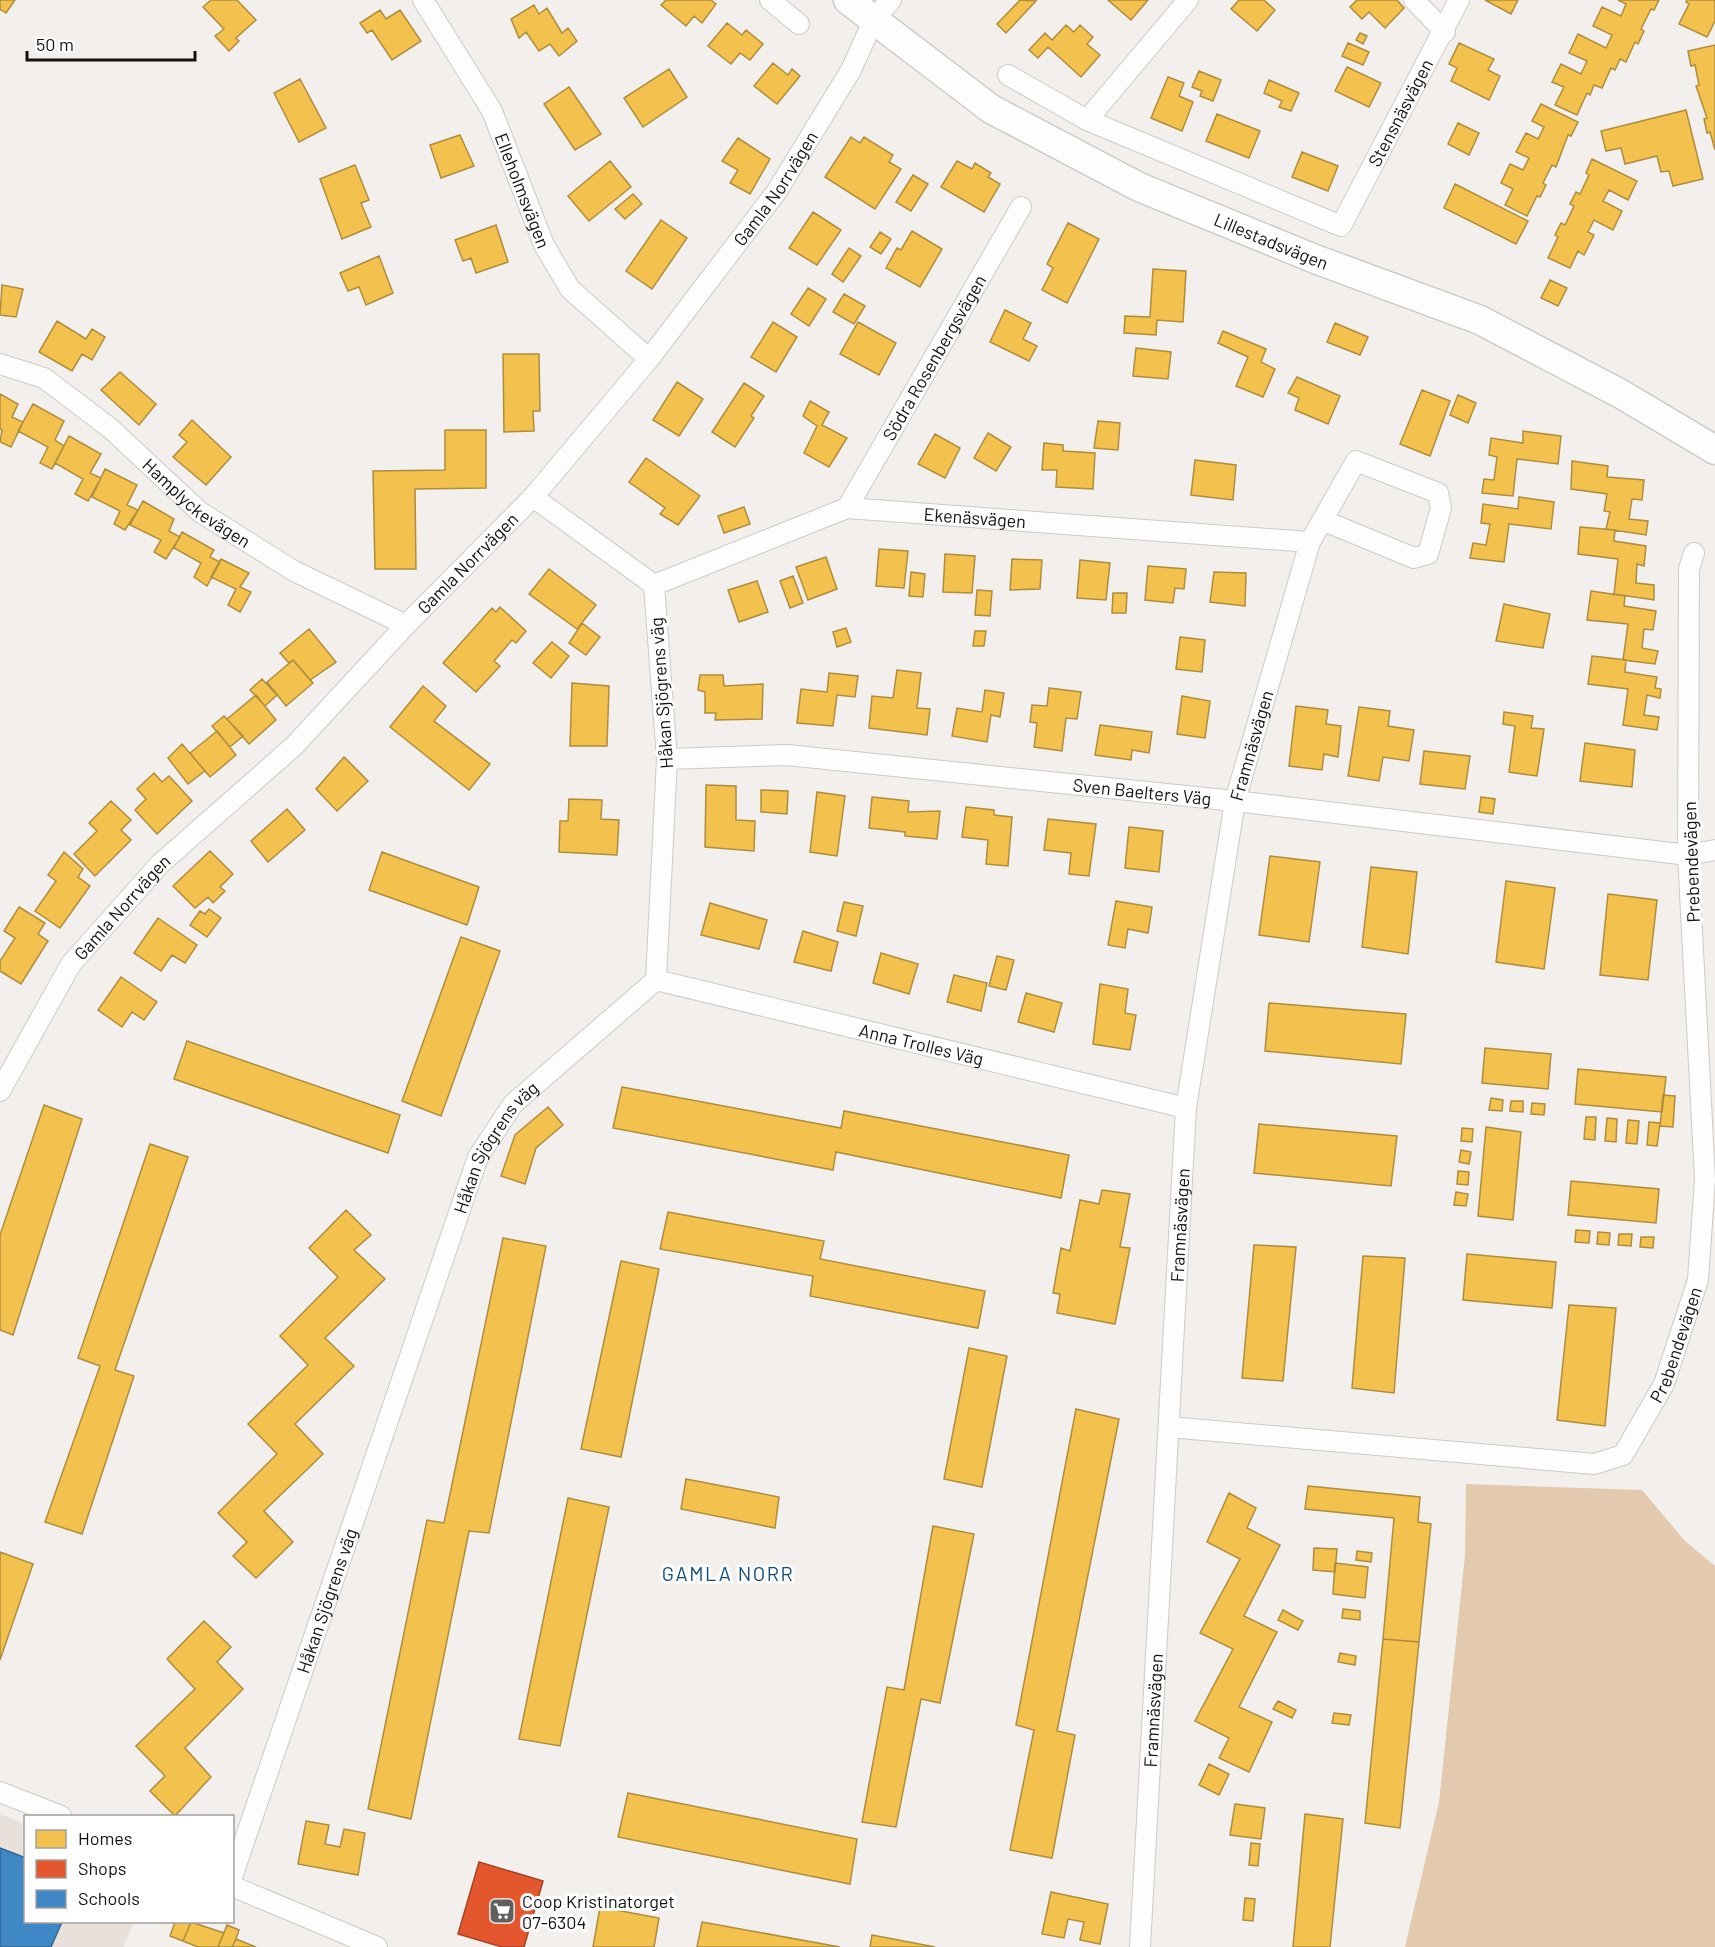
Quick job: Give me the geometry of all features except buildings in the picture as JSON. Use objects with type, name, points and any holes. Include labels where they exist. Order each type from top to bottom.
[{"type":"main road","name":"Lillestadsvägen","points":[[848,0],[883,10],[991,109],[1139,187],[1315,259],[1480,320],[1622,394],[1715,450]]},
{"type":"street","name":"Elleholmsvägen","points":[[423,0],[492,111],[544,245],[570,289],[649,359]]},
{"type":"street","points":[[770,0],[799,24]]},
{"type":"street","points":[[1008,75],[1087,120],[1188,0]]},
{"type":"street","points":[[1414,0],[1445,32]]},
{"type":"street","name":"Stensnäsvägen","points":[[1087,120],[1341,226],[1445,32],[1459,0]]},
{"type":"street","name":"Gamla Norrvägen","points":[[0,1091],[71,964],[160,864],[294,746],[406,625],[533,497],[649,359],[777,191],[851,70],[883,10]]},
{"type":"street","name":"Södra Rosenbergsvägen","points":[[847,508],[1022,207]]},
{"type":"street","name":"Hamplyckevägen","points":[[0,364],[44,378],[110,428],[200,512],[294,571],[406,625]]},
{"type":"street","name":"Framnäsvägen","points":[[1140,1947],[1185,1108],[1235,801],[1310,542],[1322,520],[1356,461],[1438,493],[1441,508],[1428,554],[1414,558],[1322,520]]},
{"type":"street","points":[[533,497],[654,585]]},
{"type":"street","name":"Ekenäsvägen","points":[[654,585],[847,508],[1310,542]]},
{"type":"street","name":"Prebendevägen","points":[[1169,1427],[1594,1464],[1623,1455],[1664,1384],[1698,1280],[1705,1179],[1688,855],[1689,569],[1694,553]]},
{"type":"street","name":"Håkan Sjögrens väg","points":[[234,1871],[478,1157],[513,1104],[656,980],[667,759],[654,585]]},
{"type":"street","name":"Sven Baelters Väg","points":[[667,759],[787,755],[1235,801],[1688,855]]},
{"type":"street","points":[[1688,855],[1715,850]]},
{"type":"street","name":"Anna Trolles Väg","points":[[656,980],[1185,1108]]},
{"type":"street","points":[[0,1792],[58,1815]]},
{"type":"street","points":[[234,1887],[377,1947]]},
{"type":"shaded area","points":[[1466,1484],[1642,1490],[1685,1541],[1715,1566],[1715,1947],[1405,1947],[1439,1802],[1465,1555]]},
{"type":"shaded area","points":[[0,1814],[24,1824],[24,1923],[134,1923],[123,1947],[0,1947]]},
{"type":"place","name":"Coop Kristinatorget 07-6304","points":[[502,1911]]},
{"type":"district","name":"GAMLA NORR","points":[[728,1573]]}]
